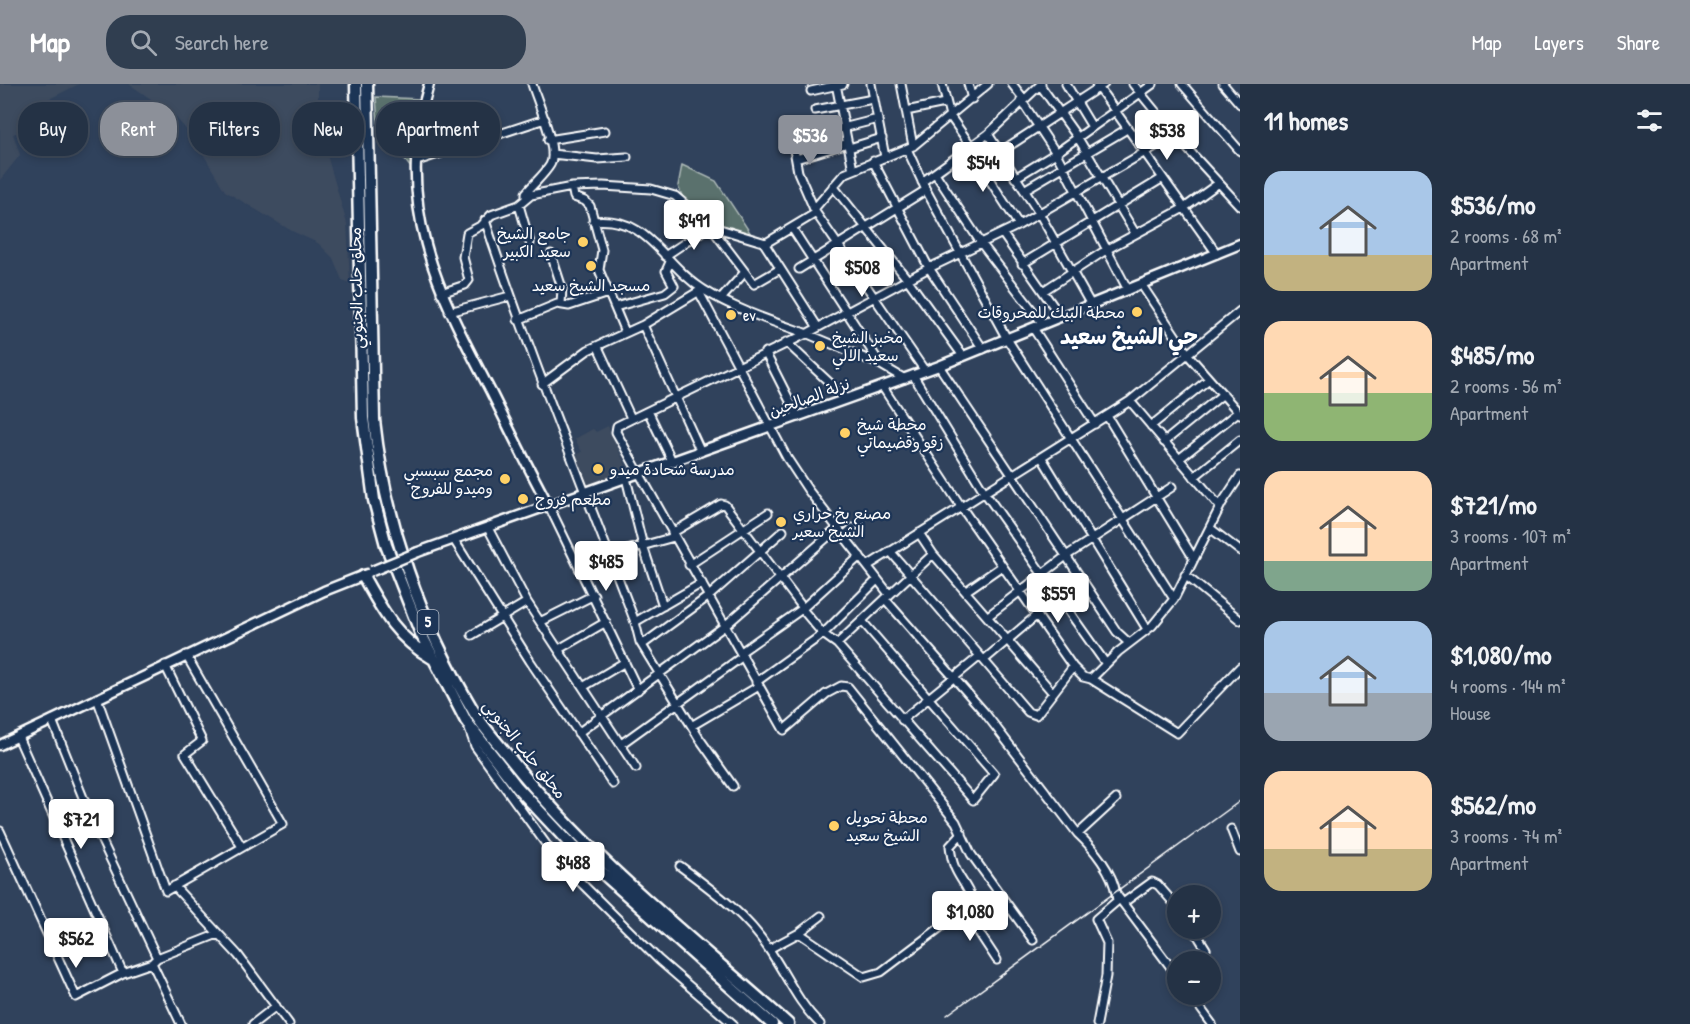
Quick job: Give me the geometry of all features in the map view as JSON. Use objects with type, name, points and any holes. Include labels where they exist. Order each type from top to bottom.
[{"type":"highway","name":"محلق حلب الجنوبي","points":[[356,84],[363,406],[368,458],[386,545],[403,592],[433,658],[466,721],[517,787],[572,846],[772,1024]]},
{"type":"highway","name":"محلق حلب الجنوبي","points":[[367,84],[374,420],[378,458],[398,540],[431,630],[473,712],[527,780],[579,837],[788,1024]]},
{"type":"highway","points":[[368,573],[400,636],[414,648],[433,658]]},
{"type":"main road","points":[[429,84],[422,107],[414,171],[422,232],[449,312],[549,506]]},
{"type":"main road","name":"نزلة الصالحين","points":[[0,745],[324,591],[418,552],[939,366],[1240,244]]},
{"type":"street","points":[[441,293],[468,283],[463,257],[465,236],[485,220],[519,205],[552,162],[545,118],[532,84]]},
{"type":"street","points":[[811,91],[839,84],[853,170]]},
{"type":"street","points":[[871,84],[885,157]]},
{"type":"street","points":[[903,84],[910,147],[926,190],[1007,339],[1174,598]]},
{"type":"street","points":[[942,84],[950,116],[1019,225]]},
{"type":"street","points":[[968,84],[972,99]]},
{"type":"street","points":[[764,243],[792,228],[815,211],[833,186],[853,170],[910,147],[988,84]]},
{"type":"street","points":[[1012,84],[1056,153],[1128,290]]},
{"type":"street","points":[[1066,84],[1092,127]]},
{"type":"street","points":[[1132,84],[1240,206]]},
{"type":"street","points":[[1016,178],[1116,112],[1153,84]]},
{"type":"street","points":[[1182,84],[1240,151]]},
{"type":"street","points":[[1223,84],[1240,104]]},
{"type":"street","points":[[922,182],[988,134],[1022,99],[1041,85],[1088,153],[1135,233]]},
{"type":"street","points":[[980,165],[1077,102],[1099,85],[1127,129],[1217,254]]},
{"type":"street","points":[[815,110],[873,99]]},
{"type":"street","points":[[906,111],[945,103]]},
{"type":"street","points":[[417,161],[545,118]]},
{"type":"street","points":[[819,134],[878,119]]},
{"type":"street","points":[[790,127],[802,186],[815,211],[925,371]]},
{"type":"street","points":[[1024,190],[1127,129]]},
{"type":"street","points":[[548,140],[605,131]]},
{"type":"street","points":[[1033,940],[971,854],[962,833],[848,687],[841,686],[826,694],[783,730],[616,432],[617,426],[806,334],[817,326],[929,268],[1019,225],[1173,133]]},
{"type":"street","points":[[988,134],[1039,213],[1091,305]]},
{"type":"street","points":[[796,159],[882,138]]},
{"type":"street","points":[[552,154],[597,159],[627,157]]},
{"type":"street","points":[[873,161],[929,268],[983,349]]},
{"type":"street","points":[[934,172],[981,243],[1043,324]]},
{"type":"street","points":[[1022,264],[1163,177]]},
{"type":"street","points":[[1043,291],[1106,250],[1184,208],[1219,183]]},
{"type":"street","points":[[526,197],[572,188],[603,186],[651,189],[675,196],[710,226],[755,284],[780,269]]},
{"type":"street","points":[[833,186],[908,280],[963,356]]},
{"type":"street","points":[[572,188],[574,197],[585,201],[590,206],[602,250],[599,270],[625,332]]},
{"type":"street","points":[[799,269],[926,190]]},
{"type":"street","points":[[519,205],[530,243]]},
{"type":"street","points":[[485,220],[518,320],[587,493],[642,645],[699,738],[733,786]]},
{"type":"street","points":[[593,221],[626,222],[639,230],[701,291],[738,366],[808,490],[868,565],[887,596],[955,677],[1077,834],[1090,845],[1115,885],[1117,901],[1096,919],[1107,943],[1106,976],[1097,1024]]},
{"type":"street","points":[[710,226],[764,243],[817,326]]},
{"type":"street","points":[[665,256],[710,226]]},
{"type":"street","points":[[792,228],[811,261],[880,365]]},
{"type":"street","points":[[1002,232],[1022,264],[1061,317]]},
{"type":"street","points":[[551,254],[562,288],[561,304]]},
{"type":"street","points":[[615,307],[665,293],[674,286],[666,271],[670,262]]},
{"type":"street","points":[[721,299],[746,272]]},
{"type":"street","points":[[1141,284],[1189,356],[1239,413],[1179,459]]},
{"type":"street","points":[[542,384],[588,350],[643,325],[701,291],[909,377],[985,493],[1044,573],[1106,664]]},
{"type":"street","points":[[518,320],[561,304],[569,306],[608,293]]},
{"type":"street","points":[[665,293],[671,307]]},
{"type":"street","points":[[449,312],[510,296]]},
{"type":"street","points":[[868,565],[1014,476],[1130,401],[1189,356],[1240,312]]},
{"type":"street","points":[[643,325],[701,452]]},
{"type":"street","points":[[1033,328],[1095,424]]},
{"type":"street","points":[[786,342],[846,398]]},
{"type":"street","points":[[597,347],[632,418]]},
{"type":"street","points":[[765,352],[798,417]]},
{"type":"street","points":[[939,366],[1116,632],[1129,643]]},
{"type":"street","points":[[1151,426],[1209,379]]},
{"type":"street","points":[[882,387],[1002,566],[1073,667],[1083,677],[1092,679],[1177,734],[1240,668]]},
{"type":"street","points":[[1164,442],[1222,394]]},
{"type":"street","points":[[1130,401],[1220,507]]},
{"type":"street","points":[[648,411],[672,463]]},
{"type":"street","points":[[1107,416],[1194,558]]},
{"type":"street","points":[[1194,477],[1240,440]]},
{"type":"street","points":[[1042,458],[1147,629]]},
{"type":"street","points":[[1092,679],[1147,629],[1174,598],[1220,507],[1240,476]]},
{"type":"street","points":[[626,478],[643,546],[663,606]]},
{"type":"street","points":[[988,616],[1066,556],[1172,487]]},
{"type":"street","points":[[609,555],[673,535],[723,503],[823,634],[837,644],[973,800],[994,774],[862,621]]},
{"type":"street","points":[[549,506],[638,690]]},
{"type":"street","points":[[689,565],[768,513]]},
{"type":"street","points":[[578,733],[603,717],[726,625],[839,527]]},
{"type":"street","points":[[488,528],[527,602],[636,768]]},
{"type":"street","points":[[845,535],[853,528]]},
{"type":"street","points":[[1210,528],[1240,551]]},
{"type":"street","points":[[642,645],[709,596],[783,531]]},
{"type":"street","points":[[919,533],[933,554],[1053,693]]},
{"type":"street","points":[[454,540],[613,784]]},
{"type":"street","points":[[890,551],[1028,712],[1036,715],[1073,667]]},
{"type":"street","points":[[837,644],[933,554]]},
{"type":"street","points":[[621,744],[802,608],[860,556]]},
{"type":"street","points":[[966,591],[1002,566]]},
{"type":"street","points":[[1185,575],[1240,620]]},
{"type":"street","points":[[693,725],[757,684],[823,634],[877,580]]},
{"type":"street","points":[[635,622],[702,583]]},
{"type":"street","points":[[540,622],[594,595]]},
{"type":"street","points":[[472,635],[527,602]]},
{"type":"street","points":[[902,720],[955,677],[1009,640],[1037,615]]},
{"type":"street","points":[[559,650],[606,622]]},
{"type":"street","points":[[97,698],[166,891],[283,824],[186,655]]},
{"type":"street","points":[[583,687],[625,662]]},
{"type":"street","points":[[165,665],[202,741],[185,754],[242,847]]},
{"type":"street","points":[[52,720],[92,820],[180,1024]]},
{"type":"street","points":[[466,721],[476,746],[556,858],[659,960],[733,1024]]},
{"type":"street","points":[[18,736],[123,973]]},
{"type":"street","points":[[1077,834],[1116,799]]},
{"type":"street","points":[[1230,830],[1240,852]]},
{"type":"street","points":[[0,831],[75,997],[123,973],[218,934]]},
{"type":"street","points":[[799,933],[864,977],[881,972],[964,910],[972,899],[955,874],[950,846],[962,833]]},
{"type":"street","points":[[680,866],[723,899],[769,949],[790,988],[820,1024]]},
{"type":"street","points":[[1123,903],[1152,882],[1167,895]]},
{"type":"street","points":[[174,886],[238,955],[289,1024]]},
{"type":"street","points":[[1116,894],[1167,960]]},
{"type":"street","points":[[964,910],[997,960]]},
{"type":"street","points":[[769,949],[799,933],[821,916]]},
{"type":"street","points":[[1200,939],[1206,949],[1203,951]]},
{"type":"street","points":[[1199,1005],[1212,1024]]},
{"type":"street","points":[[253,1024],[276,1006]]},
{"type":"shaded area","points":[[0,84],[79,84],[43,102],[18,102],[18,132],[13,134],[19,156],[0,180]]},
{"type":"shaded area","points":[[129,84],[318,84],[318,102],[292,102],[292,156],[327,156],[347,224],[350,283],[342,280],[333,258],[318,243],[292,231],[225,191],[204,156],[280,156],[280,102],[189,102],[189,133],[177,119],[177,102],[155,102]]},
{"type":"shaded area","points":[[608,426],[628,471],[588,486],[575,456],[582,452],[575,439],[593,429],[596,432]]},
{"type":"green space","points":[[376,97],[420,99],[420,102],[376,102]]},
{"type":"green space","points":[[402,156],[413,156],[411,168]]},
{"type":"green space","points":[[682,165],[716,181],[753,237],[707,222],[683,198],[678,186]]},
{"type":"railway","points":[[947,1015],[1240,801]]},
{"type":"place","name":"جامع الشيخ سعيد الكبير","points":[[583,242]]},
{"type":"place","name":"مسجد الشيخ سعيد","points":[[591,266]]},
{"type":"place","name":"محطة البيك للمحروقات","points":[[1137,312]]},
{"type":"place","name":"ev","points":[[731,315]]},
{"type":"place","name":"مخبز الشيخ سعيد الالي","points":[[820,346]]},
{"type":"place","name":"محطة شيخ زقو وقضيماتي","points":[[845,433]]},
{"type":"place","name":"مدرسة شحادة ميدو","points":[[598,469]]},
{"type":"place","name":"مجمع سبسبي وميدو للفروج","points":[[505,479]]},
{"type":"place","name":"مطعم فروج","points":[[523,499]]},
{"type":"place","name":"مصنع بخ حراري الشيخ سعير","points":[[781,522]]},
{"type":"place","name":"محطة تحويل الشيخ سعيد","points":[[834,826]]},
{"type":"district","name":"حي الشيخ سعيد","points":[[1129,336]]}]
